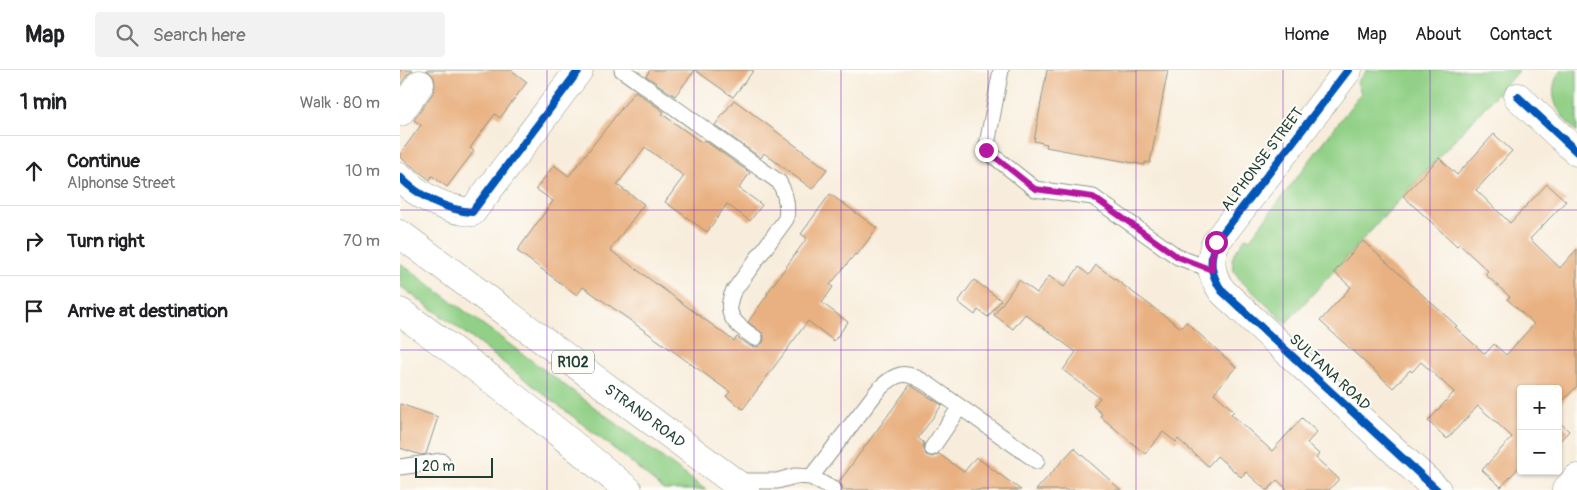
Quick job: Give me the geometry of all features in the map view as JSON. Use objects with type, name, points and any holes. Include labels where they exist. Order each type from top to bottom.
[{"type":"street","points":[[400,178],[418,191],[445,206],[458,211],[472,212],[579,70]]},
{"type":"street","name":"ALPHONSE STREET","points":[[1212,270],[1214,247],[1220,237],[1337,73]]},
{"type":"street","points":[[400,112],[420,84]]},
{"type":"street","points":[[1518,97],[1577,152]]},
{"type":"street","name":"STRAND ROAD","points":[[400,234],[739,485]]},
{"type":"street","name":"SULTANA ROAD","points":[[1212,270],[1214,279],[1222,291],[1437,490]]},
{"type":"street","points":[[400,312],[583,452],[628,490]]},
{"type":"street","points":[[1566,490],[1577,478]]},
{"type":"lane","points":[[622,70],[778,182],[783,190],[788,209],[786,220],[730,298],[729,306],[734,323],[755,338]]},
{"type":"lane","points":[[1001,70],[986,150],[1035,189],[1093,197],[1178,257],[1212,270]]},
{"type":"lane","points":[[811,477],[878,390],[890,378],[908,374],[917,376],[1037,462]]},
{"type":"lane","points":[[932,448],[960,407]]},
{"type":"lane","points":[[400,467],[442,461]]},
{"type":"lane","points":[[739,485],[777,481],[795,476],[811,477],[834,490]]},
{"type":"green space","points":[[1367,70],[1519,70],[1286,323],[1241,281],[1234,271],[1232,260],[1246,237],[1250,239],[1361,93],[1357,82]]},
{"type":"green space","points":[[1560,70],[1577,70],[1577,132],[1564,118],[1556,104],[1554,88]]},
{"type":"green space","points":[[400,263],[706,490],[664,490],[621,454],[465,333],[400,286]]},
{"type":"building","points":[[400,70],[413,70],[400,85]]},
{"type":"building","points":[[426,70],[511,70],[527,82],[500,118],[495,114],[470,148],[474,151],[447,187],[432,176],[430,180],[400,157],[400,154],[421,125],[414,120],[433,93],[435,86],[434,77]]},
{"type":"building","points":[[650,70],[695,70],[675,96],[646,76]]},
{"type":"building","points":[[695,70],[754,70],[733,97]]},
{"type":"building","points":[[1047,70],[1168,70],[1150,163],[1145,162],[1145,165],[1046,147],[1047,144],[1034,141]]},
{"type":"building","points":[[635,91],[664,112],[662,114],[702,143],[704,140],[750,173],[739,188],[762,205],[750,221],[727,204],[707,232],[665,202],[684,176],[645,147],[617,185],[644,204],[610,250],[734,341],[737,337],[750,346],[755,347],[763,343],[763,334],[748,322],[807,238],[801,234],[830,194],[877,228],[857,255],[855,254],[830,285],[833,287],[822,303],[848,322],[834,341],[808,321],[743,409],[726,396],[730,392],[599,298],[583,287],[577,295],[517,251],[553,201],[536,189],[554,165],[569,176]]},
{"type":"building","points":[[734,100],[827,169],[812,189],[764,153],[761,158],[715,125]]},
{"type":"building","points":[[1494,134],[1512,151],[1476,190],[1510,223],[1547,184],[1566,201],[1530,239],[1560,268],[1577,249],[1577,386],[1562,402],[1562,385],[1517,385],[1517,469],[1501,487],[1482,470],[1512,437],[1496,422],[1478,406],[1447,439],[1428,421],[1454,392],[1421,362],[1412,372],[1410,370],[1393,388],[1320,321],[1351,287],[1334,272],[1363,241],[1457,326],[1455,327],[1485,354],[1494,344],[1506,355],[1534,324],[1507,299],[1510,297],[1485,274],[1488,271],[1459,244],[1457,246],[1403,196],[1439,158],[1457,175]]},
{"type":"building","points":[[1096,265],[1181,328],[1186,322],[1236,367],[1214,393],[1234,411],[1231,414],[1272,451],[1302,418],[1317,432],[1307,443],[1319,454],[1316,458],[1339,479],[1329,490],[1288,490],[1277,480],[1266,490],[1246,472],[1241,477],[1217,456],[1208,466],[1178,439],[1176,442],[1163,432],[1145,454],[1100,416],[1102,414],[1093,406],[1100,398],[1063,370],[1076,352],[1025,314],[1013,329],[994,315],[1019,280],[1037,293],[1049,276],[1064,287],[1079,267],[1089,275]]},
{"type":"building","points":[[974,280],[1001,300],[988,317],[978,310],[975,315],[958,302]]},
{"type":"building","points":[[910,385],[942,405],[918,438],[924,443],[923,448],[926,455],[932,457],[939,454],[964,472],[976,457],[1021,490],[843,490],[839,482]]},
{"type":"building","points":[[400,404],[438,417],[426,454],[421,455],[400,448]]},
{"type":"building","points":[[1562,425],[1569,431],[1562,439]]},
{"type":"building","points":[[1074,448],[1121,490],[1036,490]]},
{"type":"cycle path","points":[[400,177],[415,190],[433,201],[462,211],[472,212],[579,70]]},
{"type":"cycle path","points":[[1348,70],[1216,242],[1211,262],[1213,273],[1222,291],[1437,490]]},
{"type":"cycle path","points":[[1518,97],[1577,152]]},
{"type":"route","points":[[986,150],[1035,189],[1093,197],[1178,257],[1212,270],[1212,257],[1216,242]]}]
